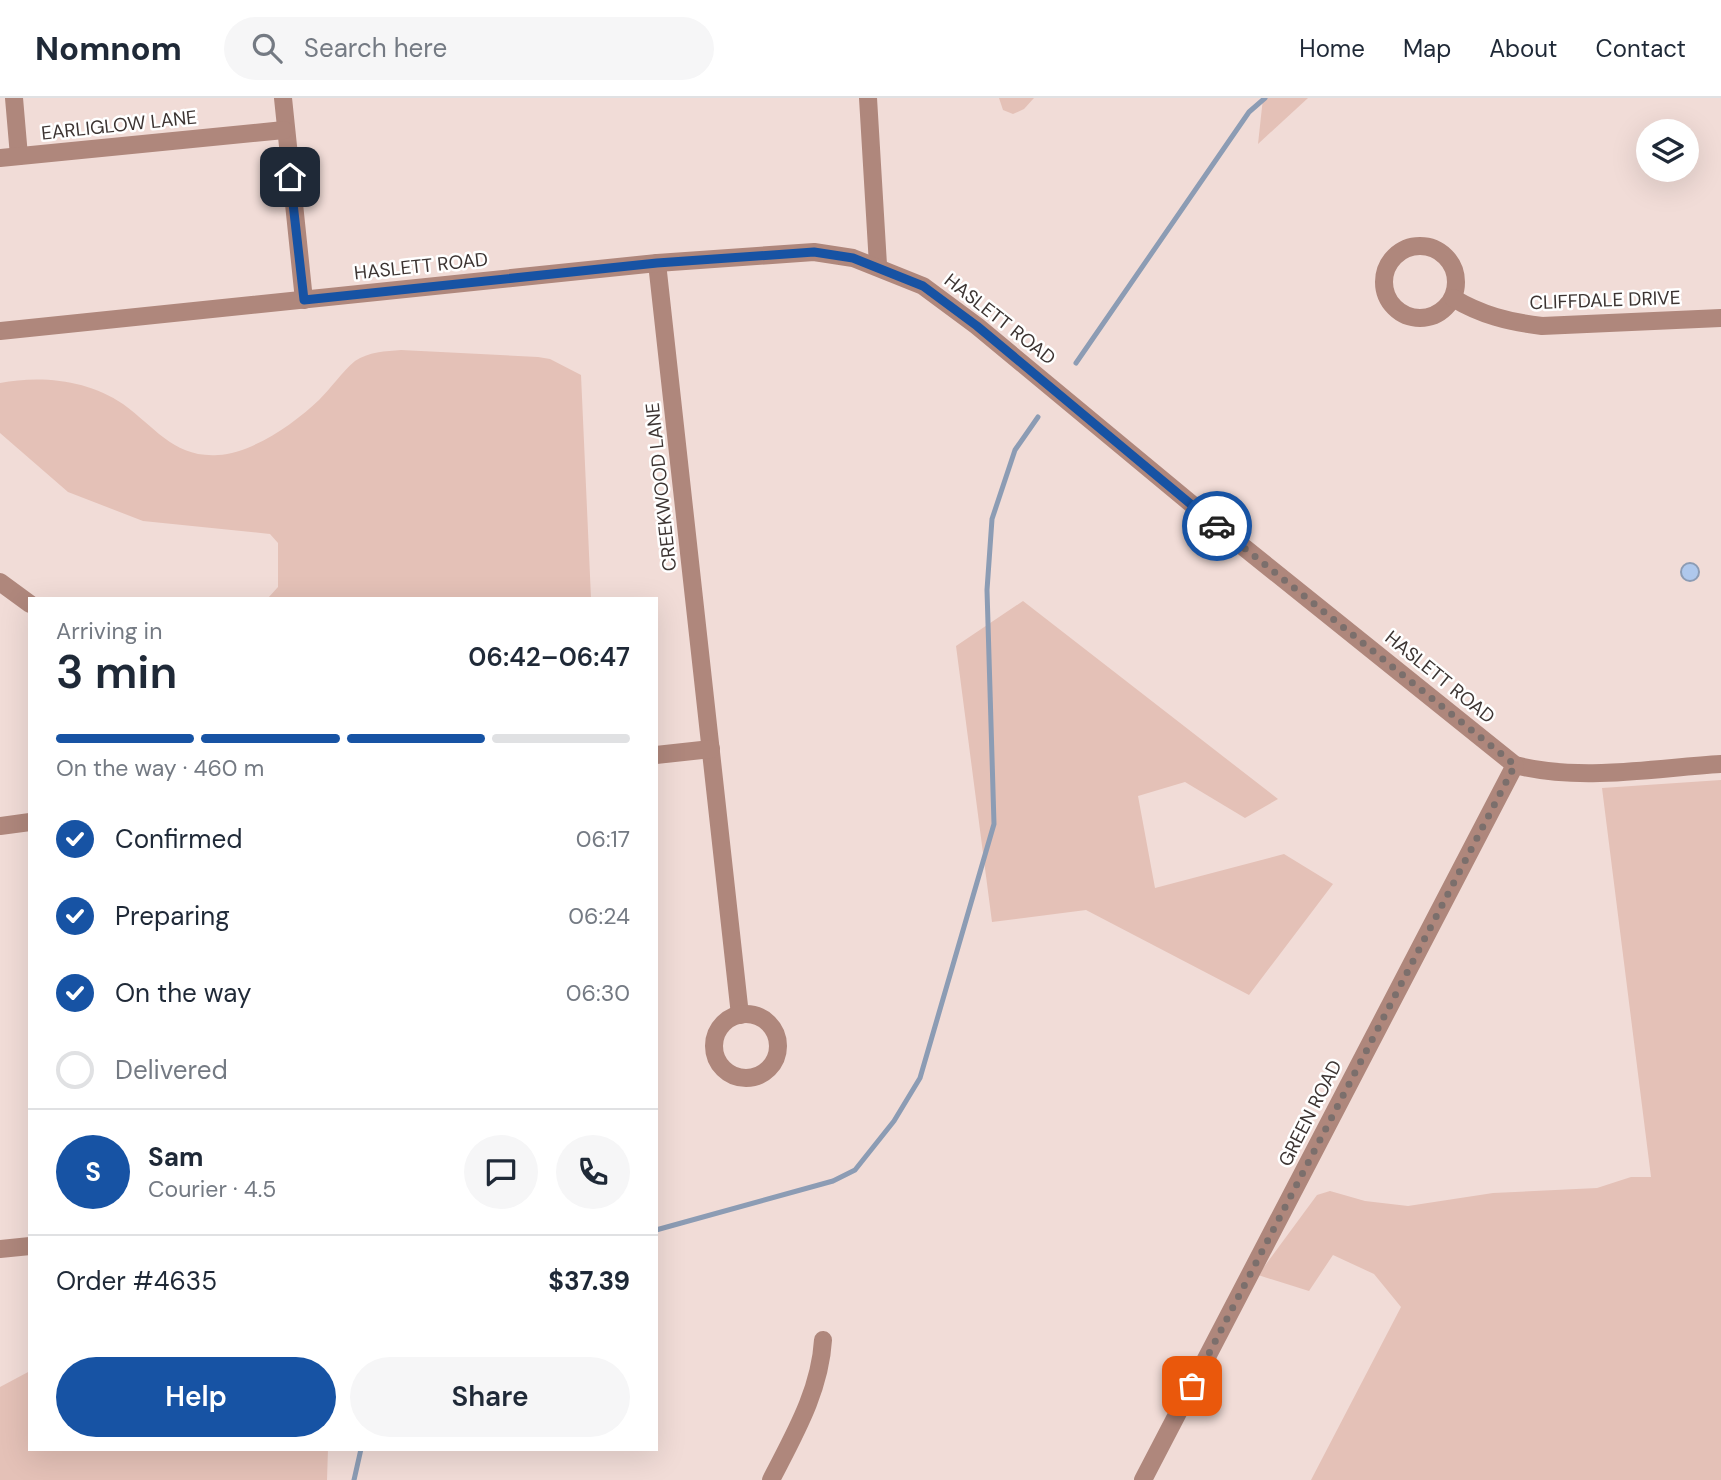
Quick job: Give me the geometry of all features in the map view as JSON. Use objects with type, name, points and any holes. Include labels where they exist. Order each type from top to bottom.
[{"type":"street","points":[[14,98],[19,156]]},
{"type":"street","points":[[283,98],[284,130],[304,300]]},
{"type":"street","points":[[868,98],[878,265]]},
{"type":"street","name":"EARLIGLOW LANE","points":[[0,158],[284,130]]},
{"type":"street","points":[[1427,247],[1436,250],[1455,270],[1456,289],[1453,298],[1448,306],[1433,316],[1414,318],[1405,315],[1386,295],[1384,285],[1388,267],[1393,259],[1408,248],[1427,247]]},
{"type":"street","name":"HASLETT ROAD","points":[[0,331],[657,263],[814,252],[878,265],[923,286],[977,326],[1241,545],[1515,765],[1542,772],[1587,773],[1721,764]]},
{"type":"street","name":"CREEKWOOD LANE","points":[[657,263],[740,1015]]},
{"type":"street","name":"CLIFFDALE DRIVE","points":[[1453,298],[1486,315],[1512,323],[1542,326],[1721,318]]},
{"type":"street","points":[[0,582],[28,603]]},
{"type":"street","points":[[658,755],[711,749]]},
{"type":"street","name":"GREEN ROAD","points":[[1143,1480],[1515,765]]},
{"type":"street","points":[[0,826],[28,822]]},
{"type":"street","points":[[0,1249],[28,1246]]},
{"type":"street","points":[[771,1480],[817,1382],[823,1339]]},
{"type":"shaded area","points":[[999,98],[1034,98],[1024,109],[1013,114],[1003,110]]},
{"type":"shaded area","points":[[1263,98],[1308,98],[1258,144]]},
{"type":"shaded area","points":[[401,350],[538,357],[550,359],[581,375],[591,597],[269,597],[278,587],[278,543],[270,534],[143,521],[68,492],[0,433],[0,383],[48,380],[80,385],[109,396],[166,439],[189,452],[203,455],[231,453],[272,436],[319,400],[355,361],[383,352]]},
{"type":"shaded area","points":[[1023,601],[1278,799],[1245,818],[1185,782],[1138,796],[1155,888],[1284,854],[1333,884],[1249,995],[1086,910],[992,922],[956,646]]},
{"type":"shaded area","points":[[1721,780],[1721,1480],[1311,1480],[1401,1307],[1374,1274],[1333,1255],[1309,1291],[1258,1275],[1317,1195],[1330,1191],[1365,1201],[1408,1206],[1493,1193],[1597,1188],[1631,1177],[1651,1177],[1602,788]]},
{"type":"shaded area","points":[[28,1372],[28,1451],[328,1451],[327,1480],[0,1480],[0,1387]]},
{"type":"water","points":[[1686,563],[1694,563],[1699,572],[1697,579],[1686,581],[1681,576],[1681,568]]},
{"type":"waterway","points":[[1076,363],[1249,112],[1265,98]]},
{"type":"waterway","points":[[658,1229],[833,1181],[855,1170],[894,1121],[920,1078],[994,824],[987,590],[992,519],[1015,450],[1038,417]]},
{"type":"waterway","points":[[354,1480],[361,1451]]},
{"type":"way so far","points":[[1192,1386],[1515,765],[1217,526]]},
{"type":"route","points":[[290,177],[304,300],[657,263],[814,252],[878,265],[923,286],[977,326],[1217,526]]}]
